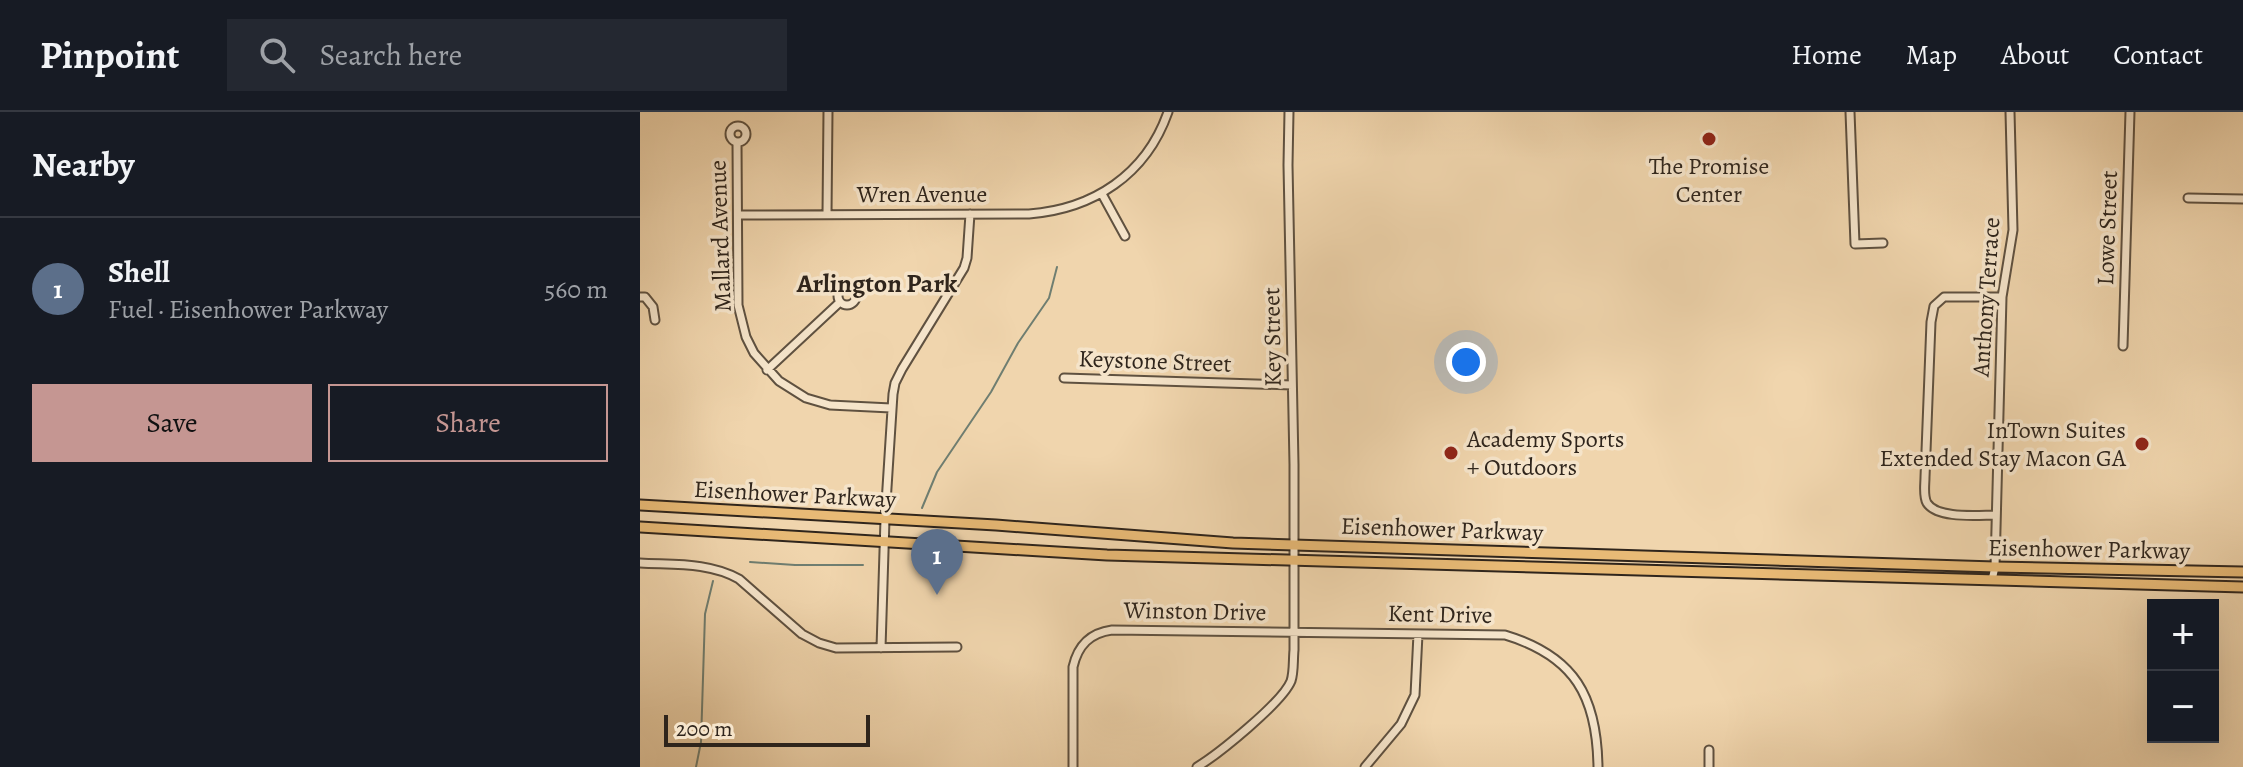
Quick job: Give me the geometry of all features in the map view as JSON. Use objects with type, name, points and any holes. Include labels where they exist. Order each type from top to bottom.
[{"type":"main road","name":"Eisenhower Parkway","points":[[640,505],[996,525],[1219,542],[2243,572]]},
{"type":"main road","name":"Eisenhower Parkway","points":[[640,527],[1107,555],[2243,587]]},
{"type":"street","points":[[827,214],[828,112]]},
{"type":"street","name":"Wren Avenue","points":[[738,215],[1045,213],[1070,208],[1102,194],[1129,173],[1157,137],[1168,112]]},
{"type":"street","name":"Key Street","points":[[1197,767],[1212,758],[1285,691],[1291,680],[1294,545],[1287,149],[1289,112]]},
{"type":"street","points":[[1850,112],[1855,244],[1883,243]]},
{"type":"street","name":"Anthony Terrace","points":[[1992,580],[1995,567],[2002,297],[2013,230],[2010,112]]},
{"type":"street","name":"Lowe Street","points":[[2123,346],[2130,112]]},
{"type":"street","name":"Mallard Avenue","points":[[737,142],[737,284],[740,317],[754,353],[767,370],[793,391],[815,401],[830,405],[891,408]]},
{"type":"street","points":[[1102,194],[1125,236]]},
{"type":"street","points":[[2188,198],[2243,199]]},
{"type":"street","points":[[881,648],[885,519],[895,383],[964,268],[970,214]]},
{"type":"street","points":[[640,297],[645,297],[653,307],[655,320]]},
{"type":"street","points":[[1995,515],[1938,513],[1928,505],[1925,497],[1925,477],[1934,306],[1944,297],[2002,297]]},
{"type":"street","points":[[767,370],[840,302]]},
{"type":"street","name":"Keystone Street","points":[[1064,378],[1292,385]]},
{"type":"street","points":[[640,563],[703,567],[727,572],[808,639],[836,648],[957,647]]},
{"type":"street","name":"Winston Drive","points":[[1073,767],[1073,667],[1075,655],[1091,636],[1112,630],[1293,632]]},
{"type":"street","name":"Kent Drive","points":[[1293,632],[1505,635],[1531,644],[1550,654],[1572,674],[1586,696],[1595,724],[1598,767]]},
{"type":"street","points":[[1365,767],[1401,724],[1415,695],[1418,634]]},
{"type":"street","points":[[1709,750],[1709,767]]},
{"type":"waterway","points":[[922,508],[937,472],[1049,298],[1057,267]]},
{"type":"waterway","points":[[750,562],[863,565]]},
{"type":"waterway","points":[[696,767],[701,742],[705,614],[713,581]]},
{"type":"place","name":"The Promise Center","points":[[1709,139]]},
{"type":"place","name":"InTown Suites Extended Stay Macon GA","points":[[2142,444]]},
{"type":"place","name":"Academy Sports + Outdoors","points":[[1451,453]]},
{"type":"place","name":"Shell","points":[[937,595]]},
{"type":"district","name":"Arlington Park","points":[[877,283]]}]
